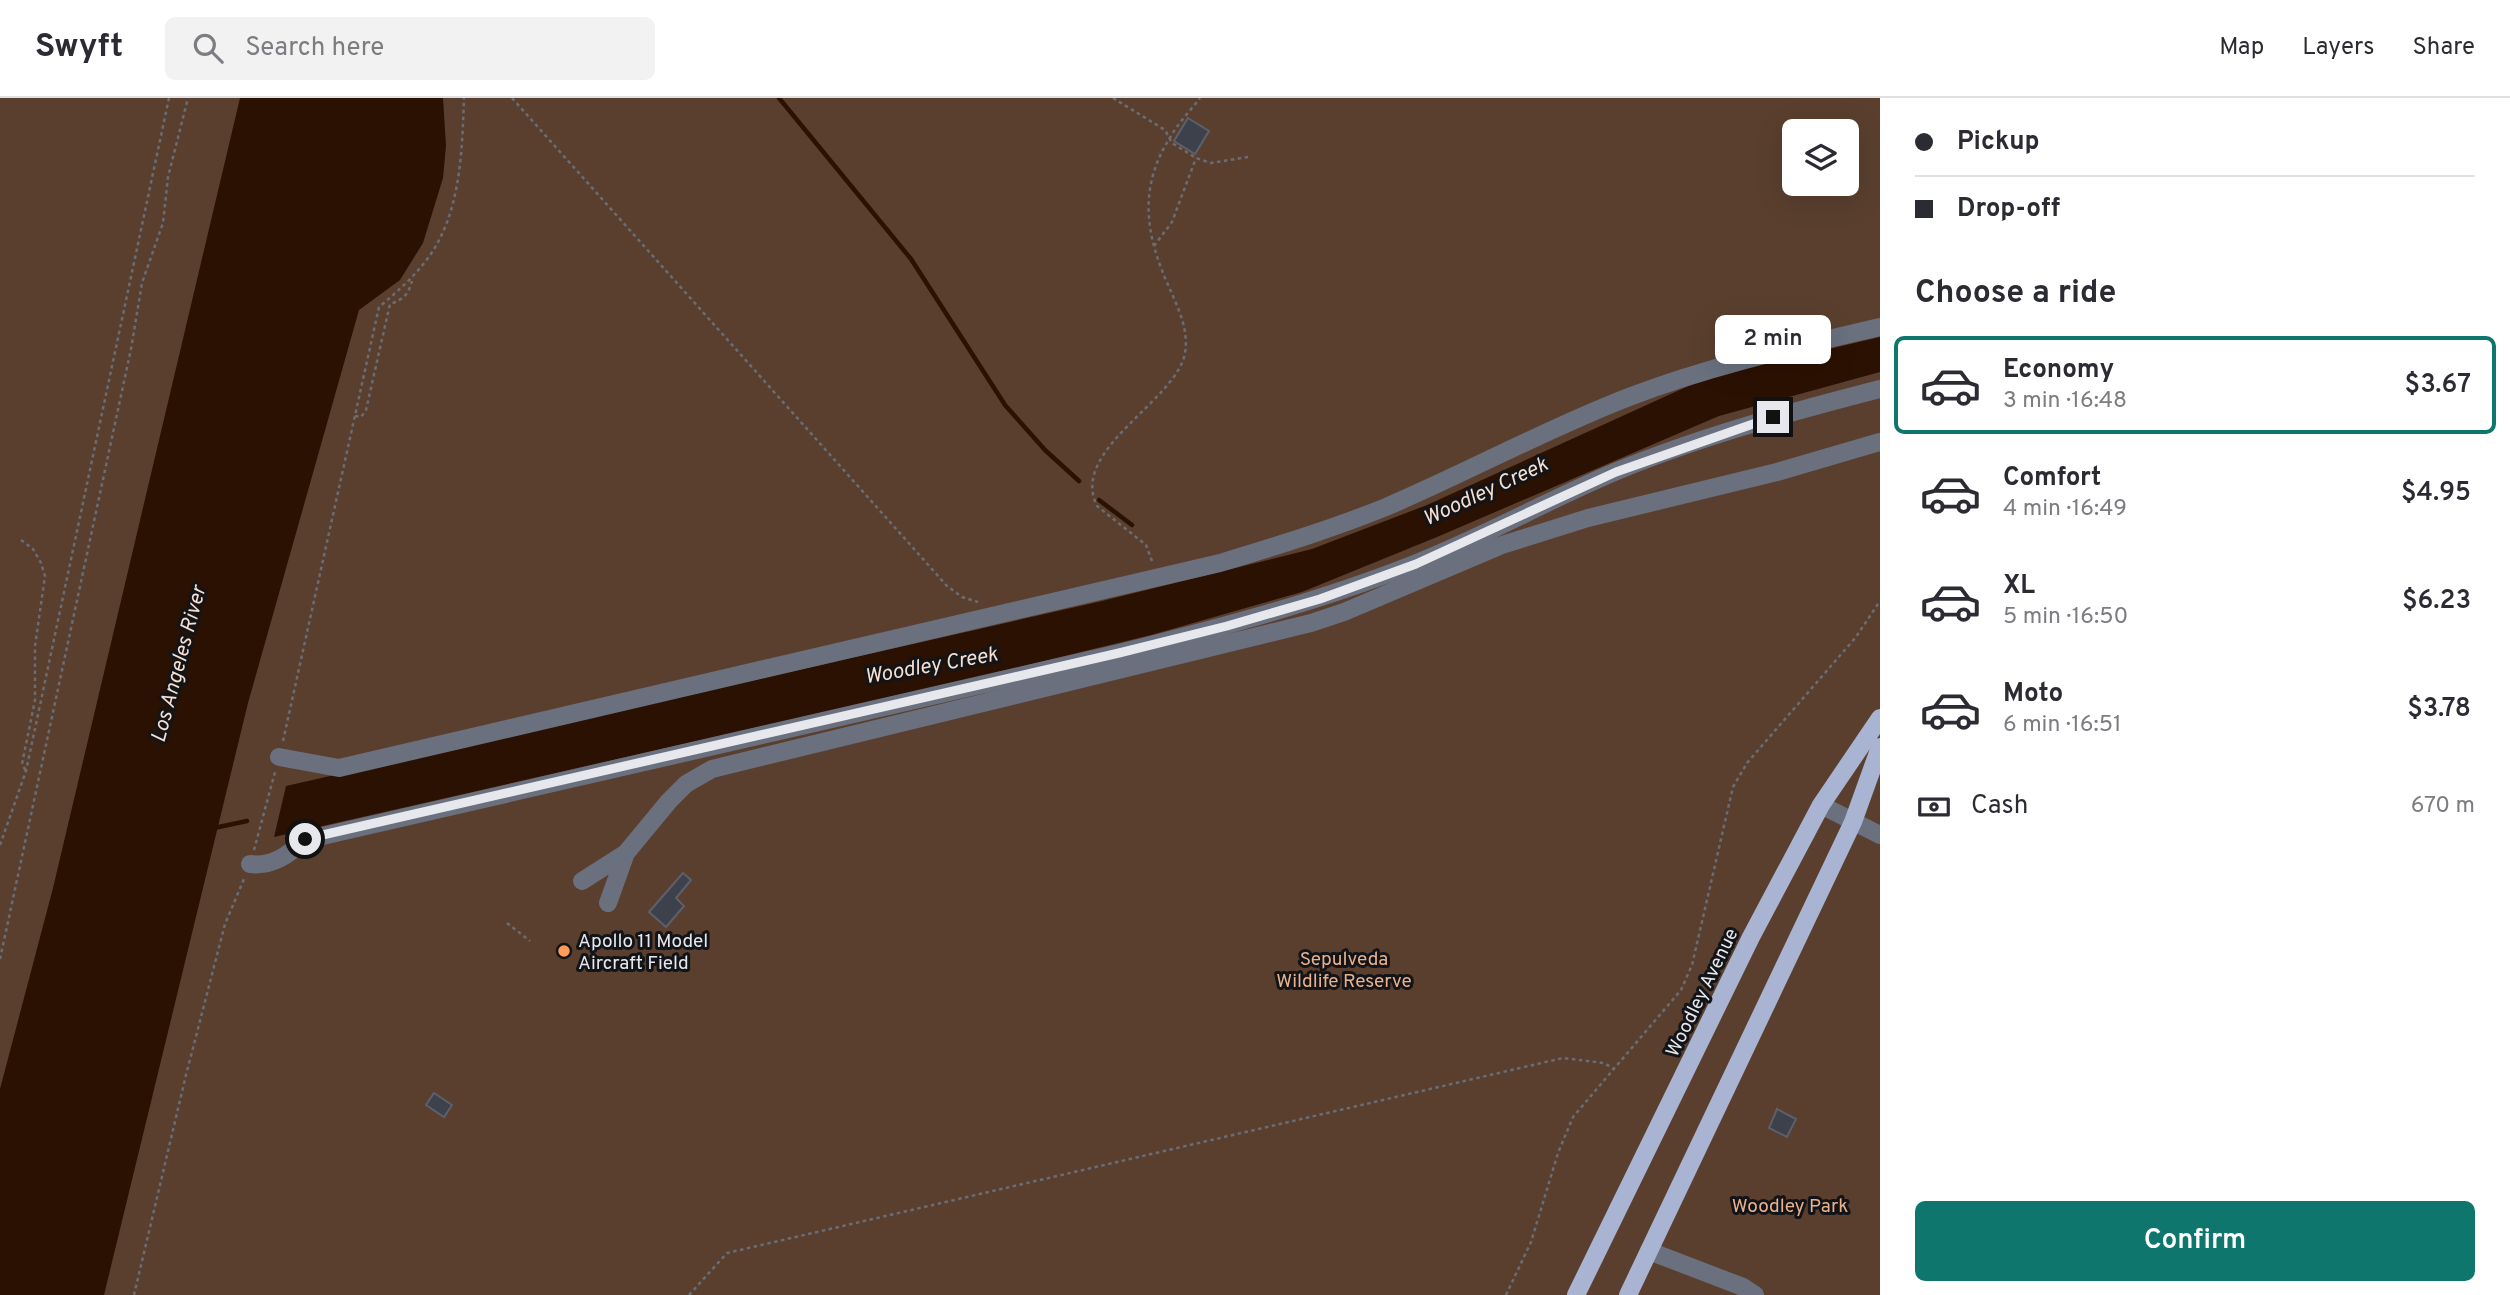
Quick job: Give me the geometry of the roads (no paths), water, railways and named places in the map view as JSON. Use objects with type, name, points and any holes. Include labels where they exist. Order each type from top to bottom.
[{"type":"main road","name":"Woodley Avenue","points":[[1576,1295],[1751,937],[1821,805],[1880,718]]},
{"type":"main road","points":[[1628,1295],[1853,822],[1880,747]]},
{"type":"lane","points":[[279,757],[339,768],[1220,563],[1309,537],[1387,506],[1559,426],[1630,397],[1707,371],[1880,327]]},
{"type":"lane","points":[[250,864],[263,866],[288,855],[305,839],[1119,653],[1320,599],[1416,564],[1616,472],[1670,451],[1773,417],[1880,389]]},
{"type":"lane","points":[[582,881],[626,853],[686,784],[712,769],[1311,623],[1344,612],[1502,545],[1588,518],[1777,471],[1880,442]]},
{"type":"lane","points":[[1821,805],[1880,835]]},
{"type":"lane","points":[[607,903],[626,853]]},
{"type":"lane","points":[[1649,1251],[1743,1287],[1755,1295]]},
{"type":"water","name":"Los Angeles River","points":[[240,98],[443,98],[446,146],[443,178],[423,243],[400,280],[359,310],[248,703],[104,1295],[0,1295],[0,1089],[53,888]]},
{"type":"water","points":[[1880,337],[1880,372],[1719,416],[1302,592],[1151,635],[974,678],[274,837],[286,786],[1098,602],[1312,549],[1427,505],[1706,378]]},
{"type":"waterway","points":[[779,98],[911,259],[1005,405],[1045,450],[1079,481]]},
{"type":"waterway","points":[[1099,500],[1132,525]]},
{"type":"waterway","name":"Woodley Creek","points":[[214,828],[247,821]]},
{"type":"place","name":"Apollo 11 Model Aircraft Field","points":[[564,951]]},
{"type":"park label","name":"Sepulveda Wildlife Reserve","points":[[1344,969]]},
{"type":"park label","name":"Woodley Park","points":[[1790,1205]]}]
